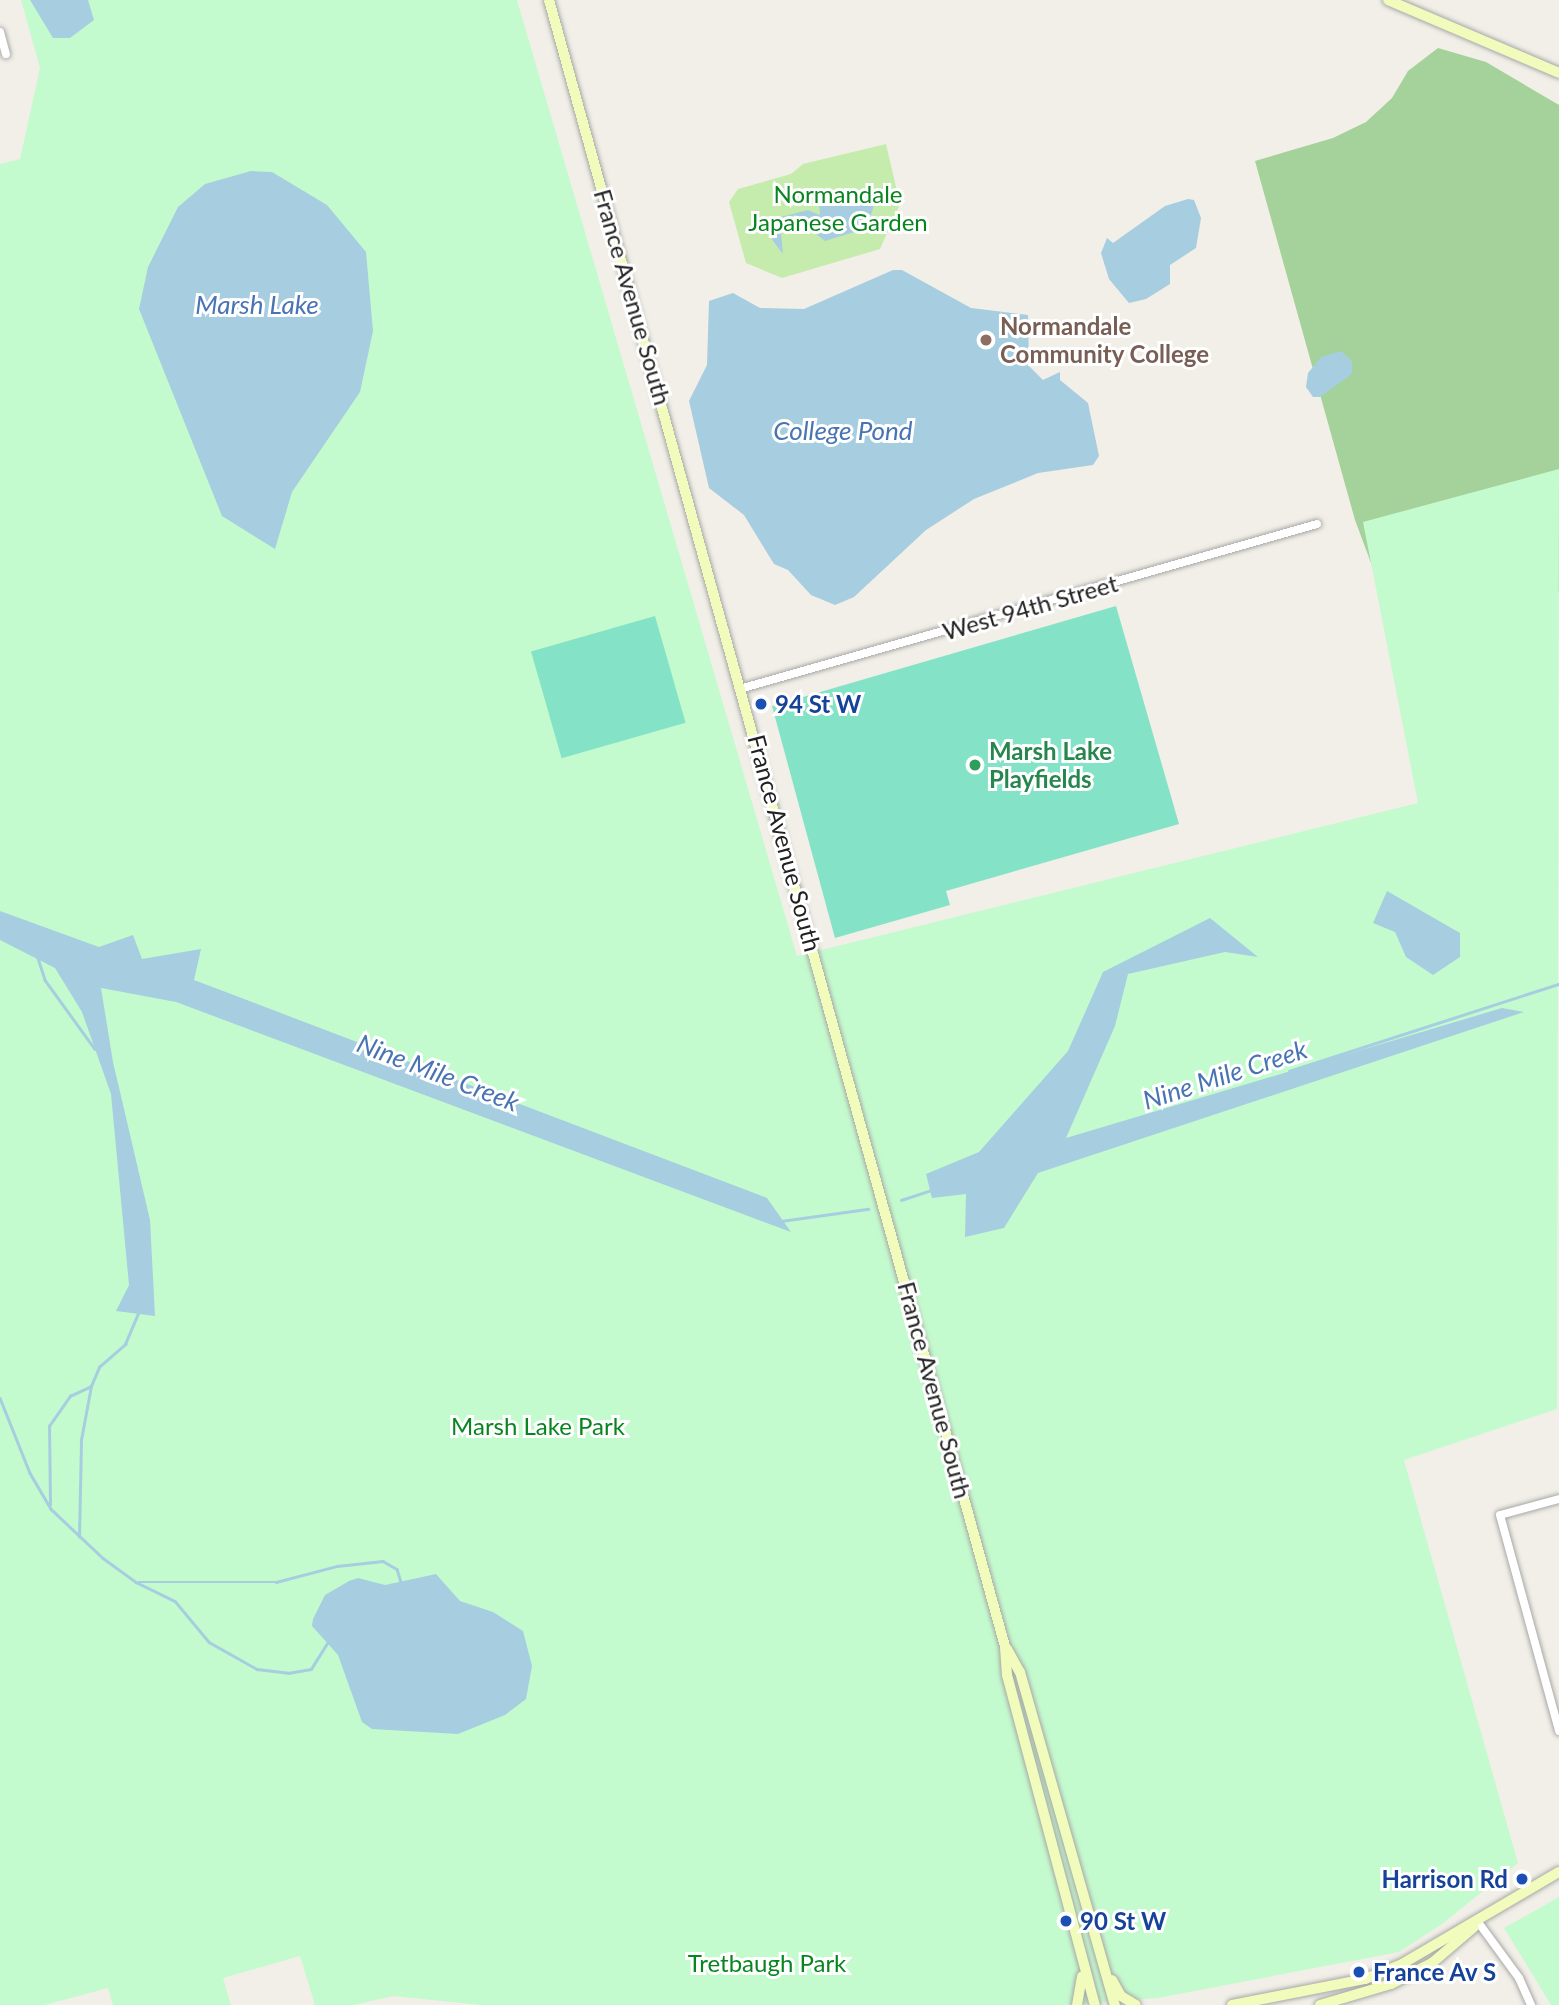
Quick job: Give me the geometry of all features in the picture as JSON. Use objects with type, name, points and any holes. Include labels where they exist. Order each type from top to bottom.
[{"type":"main road","name":"France Avenue South","points":[[549,0],[743,688],[1005,1647],[1007,1675],[1095,2005]]},
{"type":"main road","points":[[1388,0],[1559,73]]},
{"type":"main road","name":"France Avenue South","points":[[1005,1647],[1020,1672],[1115,2005]]},
{"type":"main road","points":[[1232,2005],[1365,1979],[1436,1947],[1559,1872]]},
{"type":"main road","points":[[1320,2005],[1391,1983],[1432,1963],[1460,1943],[1478,1922]]},
{"type":"main road","points":[[1077,2005],[1083,1986],[1079,1949]]},
{"type":"main road","points":[[1105,1967],[1121,1996],[1136,2005]]},
{"type":"street","points":[[0,32],[6,54]]},
{"type":"street","name":"West 94th Street","points":[[743,688],[1317,524]]},
{"type":"street","points":[[1559,1499],[1500,1516],[1559,1731]]},
{"type":"street","points":[[1478,1922],[1519,1978],[1531,2005]]},
{"type":"green space","name":"Marsh Lake Park","points":[[21,0],[517,0],[797,956],[1418,803],[1363,522],[1559,469],[1557,1409],[1404,1460],[1518,1863],[1442,1924],[1399,1952],[1158,1998],[1060,2005],[481,2005],[393,1996],[354,2005],[315,2005],[300,1956],[223,1978],[231,2005],[113,2005],[108,1988],[45,2005],[0,2005],[0,164],[20,159],[40,68]]},
{"type":"green space","points":[[1438,48],[1486,62],[1559,105],[1559,592],[1390,614],[1355,520],[1255,161],[1333,138],[1366,122],[1392,98],[1408,71]]},
{"type":"green space","name":"Normandale Japanese Garden","points":[[886,144],[900,204],[880,249],[782,278],[746,263],[729,202],[738,189],[791,174],[803,164]]},
{"type":"green space","name":"Marsh Lake Playfields","points":[[1116,606],[1179,824],[946,891],[950,905],[835,938],[772,706]]},
{"type":"green space","points":[[655,616],[686,723],[562,758],[531,652]]},
{"type":"green space","points":[[1559,1897],[1559,2005],[1551,2005],[1504,1928]]},
{"type":"water","points":[[30,0],[88,0],[94,20],[70,38],[53,38]]},
{"type":"water","name":"Marsh Lake","points":[[251,171],[272,172],[327,205],[366,252],[373,331],[360,392],[292,492],[275,549],[222,516],[139,309],[148,267],[178,207],[205,184]]},
{"type":"water","points":[[857,191],[870,194],[875,202],[868,224],[861,230],[825,241],[810,229],[810,220],[795,215],[780,222],[783,254],[773,241],[769,231],[777,218],[808,210],[820,215],[819,202]]},
{"type":"water","points":[[1188,199],[1194,200],[1201,218],[1196,248],[1170,265],[1170,284],[1146,299],[1129,303],[1109,279],[1101,253],[1107,238],[1113,243],[1165,206]]},
{"type":"water","name":"College Pond","points":[[893,270],[902,270],[971,308],[1028,315],[1029,366],[1043,380],[1060,372],[1060,380],[1088,403],[1099,456],[1093,465],[1038,473],[974,499],[926,530],[854,597],[835,605],[811,595],[788,570],[774,564],[744,515],[709,488],[689,401],[707,365],[709,301],[733,293],[760,308],[804,309]]},
{"type":"water","points":[[1341,351],[1352,361],[1352,374],[1320,397],[1313,397],[1306,387],[1308,373],[1321,357]]},
{"type":"water","points":[[1387,891],[1460,933],[1460,957],[1433,975],[1406,957],[1395,932],[1373,923]]},
{"type":"water","points":[[0,911],[99,947],[133,935],[142,959],[201,949],[194,980],[767,1198],[791,1232],[176,1002],[101,988],[113,1062],[150,1220],[155,1316],[116,1311],[129,1285],[111,1094],[82,1012],[55,968],[0,940]]},
{"type":"water","points":[[1210,918],[1258,957],[1225,952],[1128,974],[1115,1026],[1066,1138],[1502,1008],[1524,1012],[1038,1173],[1004,1228],[965,1237],[966,1194],[932,1198],[926,1174],[979,1152],[1068,1051],[1103,972]]},
{"type":"water","points":[[436,1574],[460,1601],[493,1612],[523,1631],[532,1666],[526,1699],[505,1715],[458,1734],[372,1729],[362,1722],[338,1655],[312,1626],[313,1619],[325,1595],[349,1581],[358,1578],[385,1585]]},
{"type":"waterway","points":[[38,958],[45,980],[95,1049]]},
{"type":"waterway","name":"Nine Mile Creek","points":[[1289,1071],[1559,984]]},
{"type":"waterway","name":"Nine Mile Creek","points":[[901,1200],[931,1190]]},
{"type":"waterway","name":"Nine Mile Creek","points":[[781,1221],[868,1209]]},
{"type":"waterway","points":[[79,1537],[81,1440],[91,1386],[99,1367],[125,1344],[138,1313]]},
{"type":"waterway","points":[[50,1505],[49,1426],[70,1396],[91,1386]]},
{"type":"waterway","points":[[0,1398],[30,1473],[51,1509],[103,1558],[136,1582],[175,1601],[209,1642],[257,1669],[288,1673],[311,1669],[327,1643]]},
{"type":"waterway","points":[[139,1582],[276,1582],[337,1566],[383,1561],[397,1569],[401,1582]]},
{"type":"place","name":"Normandale Community College","points":[[986,340]]},
{"type":"place","name":"94 St W","points":[[761,704]]},
{"type":"place","name":"Marsh Lake Playfields","points":[[975,765]]},
{"type":"place","name":"Harrison Rd","points":[[1522,1879]]},
{"type":"place","name":"90 St W","points":[[1066,1921]]},
{"type":"place","name":"France Av S","points":[[1359,1972]]},
{"type":"park label","name":"Tretbaugh Park","points":[[767,1963]]}]
